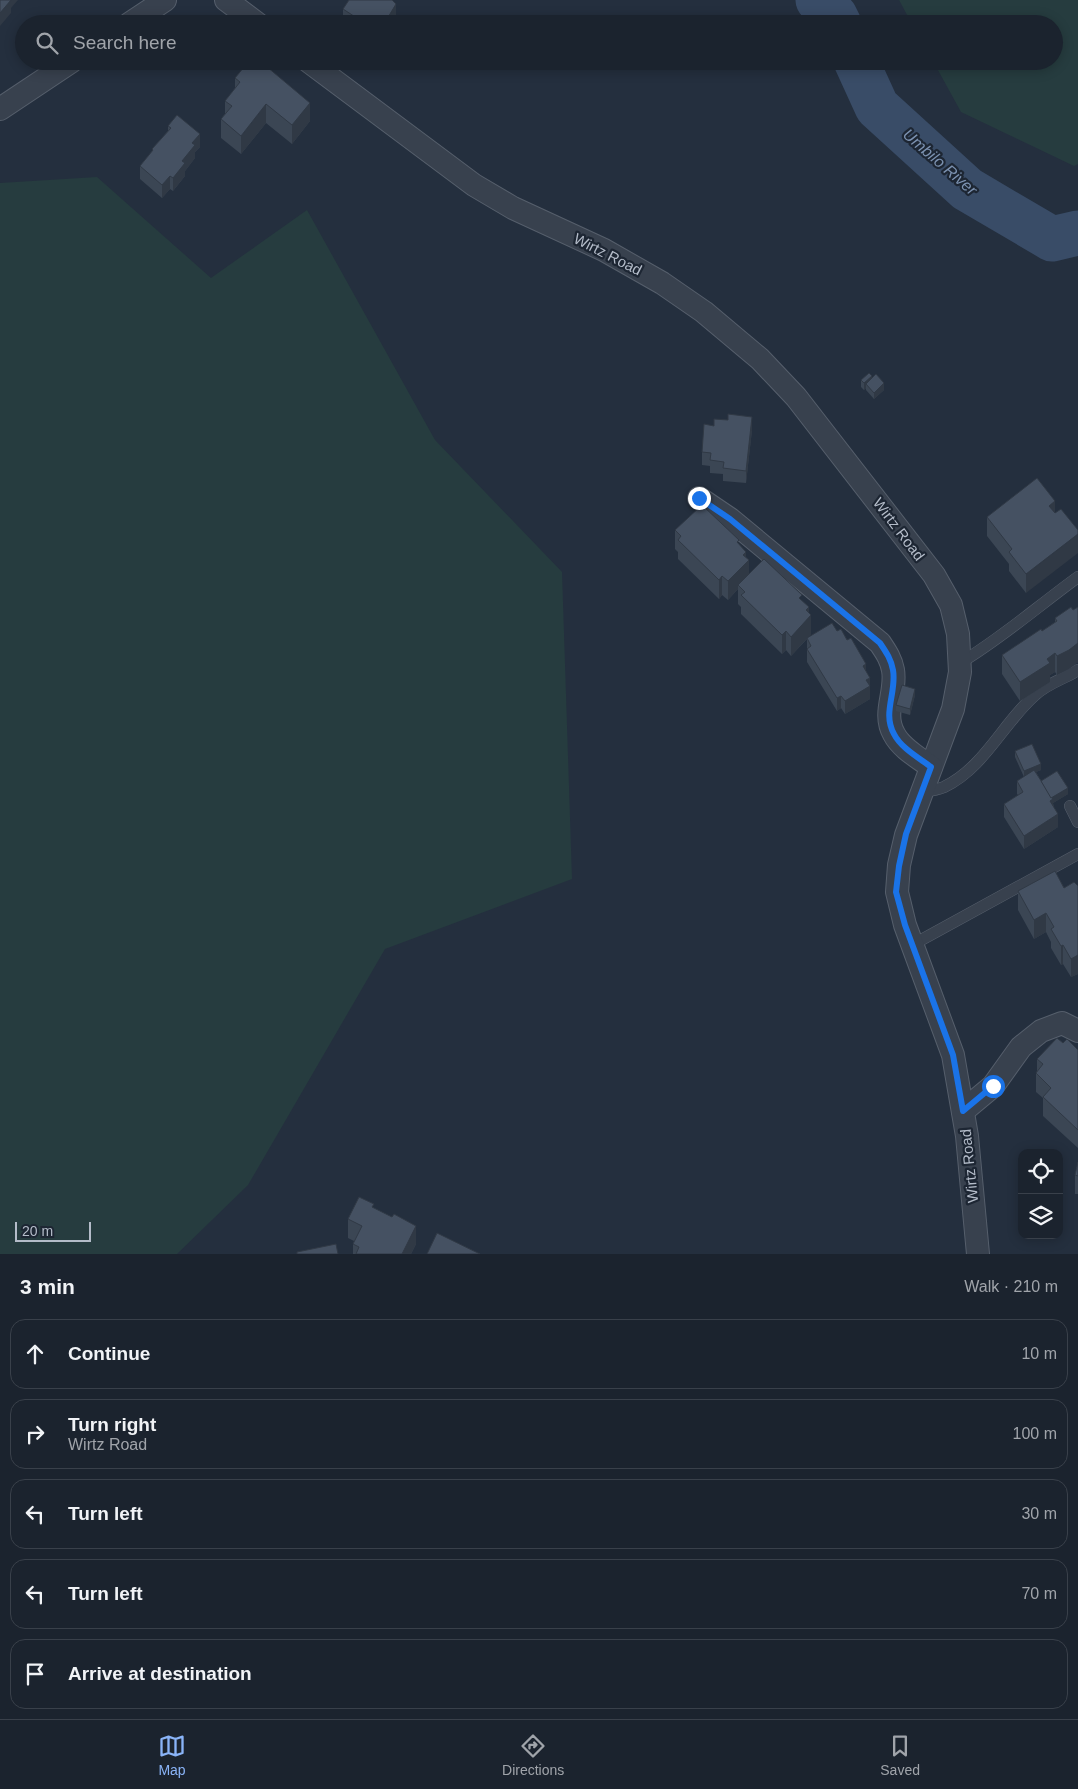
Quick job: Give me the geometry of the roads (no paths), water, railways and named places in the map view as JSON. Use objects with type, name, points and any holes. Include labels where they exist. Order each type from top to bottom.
[{"type":"street","points":[[142,15],[165,0]]},
{"type":"street","points":[[226,0],[246,15]]},
{"type":"street","points":[[0,109],[58,70]]},
{"type":"street","name":"Wirtz Road","points":[[320,70],[474,185],[513,208],[604,250],[662,282],[704,312],[760,359],[796,397],[934,575],[951,605],[958,634],[960,663],[953,709],[904,842],[896,892],[905,925],[953,1055],[967,1136],[978,1254]]},
{"type":"street","points":[[699,498],[730,519],[880,643],[890,658],[893,672],[892,691],[888,709],[890,725],[894,735],[902,745],[931,767]]},
{"type":"street","points":[[963,1111],[993,1086],[1021,1047],[1041,1031],[1062,1023],[1078,1031]]},
{"type":"lane","points":[[960,663],[1012,628],[1038,606],[1078,577]]},
{"type":"lane","points":[[922,792],[943,787],[974,766],[1014,717],[1036,694],[1052,682],[1078,670]]},
{"type":"lane","points":[[1070,806],[1078,822]]},
{"type":"lane","points":[[912,945],[1078,854]]},
{"type":"waterway","name":"Umbilo River","points":[[818,0],[834,15]]},
{"type":"waterway","name":"Umbilo River","points":[[860,70],[877,107],[967,189],[1052,239],[1078,233]]}]
